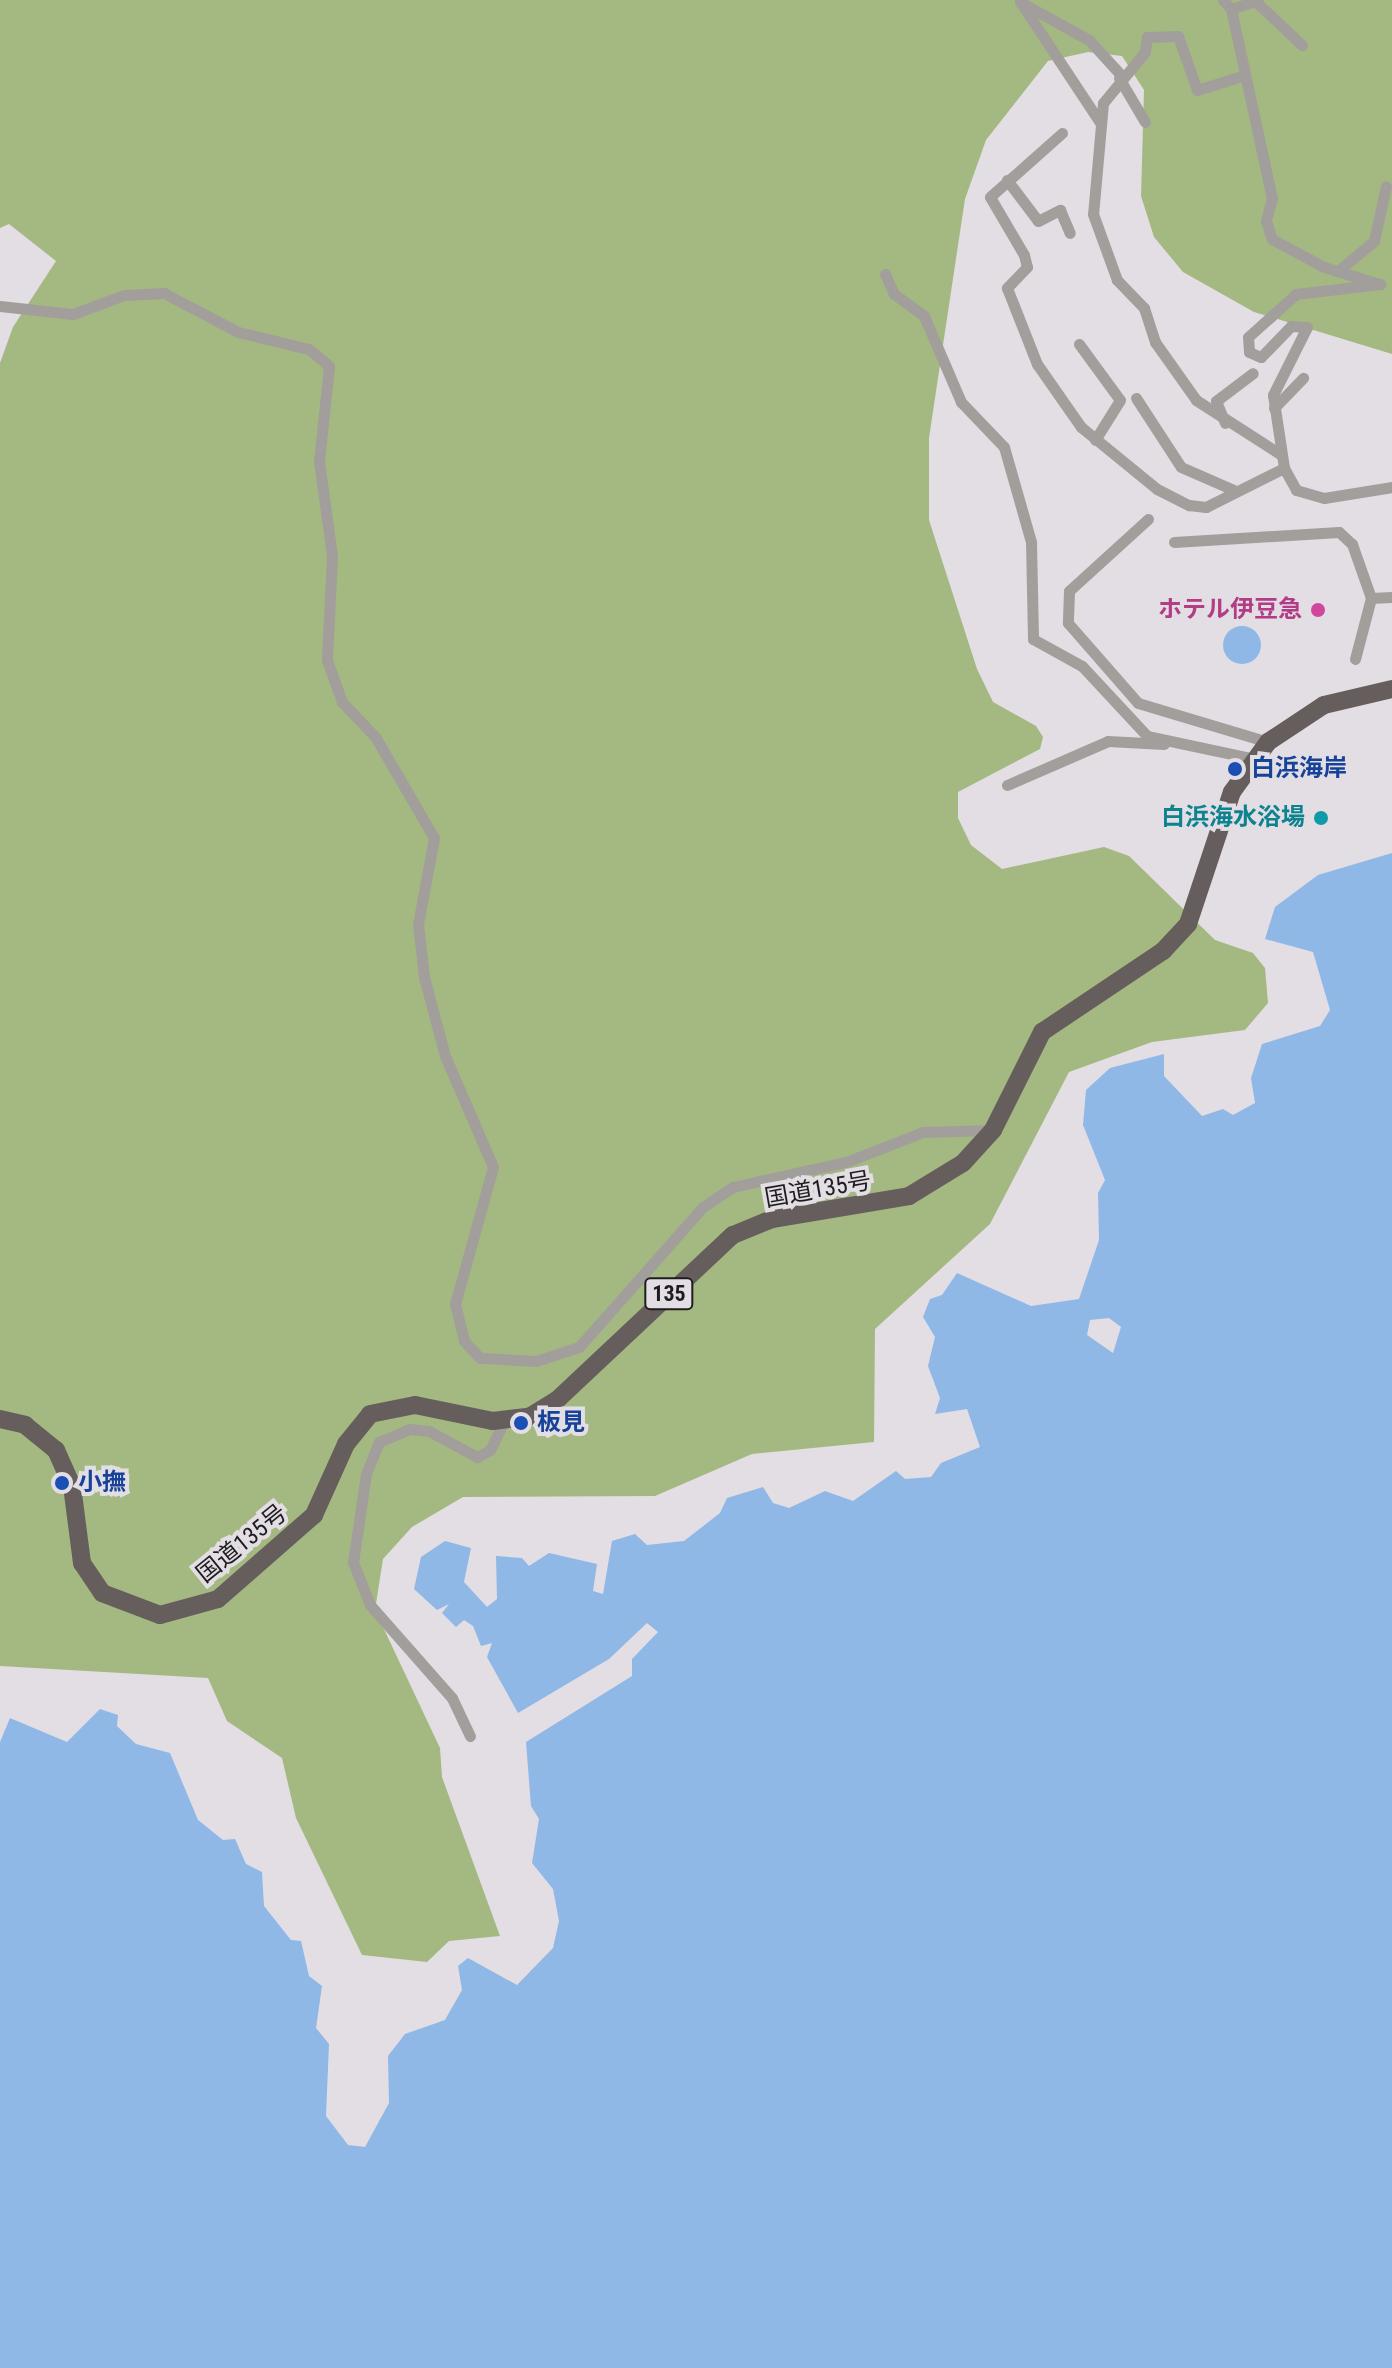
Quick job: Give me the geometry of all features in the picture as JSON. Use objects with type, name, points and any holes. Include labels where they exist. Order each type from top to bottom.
[{"type":"highway","name":"国道135号","points":[[0,1419],[25,1425],[56,1450],[72,1486],[82,1563],[102,1593],[160,1615],[218,1599],[289,1541],[327,1495],[346,1444],[370,1414],[415,1405],[504,1421],[557,1400],[733,1235],[772,1219],[909,1196],[963,1163],[993,1130],[1042,1032],[1156,956],[1188,924],[1232,792],[1268,742],[1324,705],[1392,689]]},
{"type":"street","points":[[1302,45],[1256,0],[1227,4],[1272,198],[1267,229],[1279,246],[1338,271],[1376,278],[1379,288],[1296,294],[1248,337],[1249,352],[1261,357],[1291,326],[1307,327],[1273,410],[1284,468],[1296,490],[1324,498],[1392,487]]},
{"type":"street","points":[[1020,2],[1089,40],[1120,76],[1145,122]]},
{"type":"street","points":[[1020,2],[1101,125]]},
{"type":"street","points":[[1242,76],[1197,90],[1172,31],[1147,37],[1145,52],[1120,76],[1103,103],[1093,214],[1117,280],[1144,308],[1155,342],[1196,400],[1225,423],[1280,454]]},
{"type":"street","points":[[1062,133],[990,197],[1027,267],[1007,288],[1037,364],[1095,440],[1189,505],[1206,507],[1284,468]]},
{"type":"street","points":[[1007,180],[1038,221],[1060,210],[1070,233]]},
{"type":"street","points":[[1338,271],[1374,241],[1386,186]]},
{"type":"street","points":[[885,274],[894,294],[924,316],[961,402],[1004,447],[1031,542],[1033,639],[1082,666],[1142,733],[1172,743],[1255,759]]},
{"type":"street","points":[[0,306],[73,314],[124,295],[164,293],[238,332],[309,349],[329,366],[319,450],[332,556],[327,660],[342,702],[376,738],[434,838],[418,924],[424,977],[445,1056],[493,1167],[455,1304],[464,1341],[480,1358],[536,1361],[579,1347],[703,1207],[733,1187],[846,1162],[923,1132],[993,1130]]},
{"type":"street","points":[[1079,344],[1120,400],[1095,440]]},
{"type":"street","points":[[1225,423],[1216,401],[1253,373]]},
{"type":"street","points":[[1273,410],[1291,382],[1303,378]]},
{"type":"street","points":[[1136,398],[1181,467],[1236,491]]},
{"type":"street","points":[[1148,519],[1069,591],[1068,623],[1138,703],[1268,742]]},
{"type":"street","points":[[1174,542],[1330,530],[1352,544],[1371,598],[1355,659]]},
{"type":"street","points":[[1371,598],[1392,597]]},
{"type":"street","points":[[1007,785],[1108,741],[1172,743]]},
{"type":"street","points":[[470,1736],[452,1698],[370,1605],[354,1552],[366,1474],[379,1442],[409,1429],[429,1431],[477,1457],[490,1450],[504,1421]]},
{"type":"green space","points":[[0,0],[1392,0],[1392,354],[1254,312],[1183,272],[1154,237],[1141,196],[1144,90],[1122,56],[1088,52],[1048,61],[986,140],[965,199],[929,438],[929,520],[977,669],[993,702],[1036,726],[1043,737],[1040,749],[958,792],[958,818],[971,845],[1002,869],[1104,847],[1129,856],[1215,940],[1253,953],[1265,968],[1268,1003],[1245,1030],[1152,1042],[1069,1072],[990,1224],[875,1329],[874,1442],[752,1454],[655,1496],[463,1497],[412,1527],[383,1559],[375,1610],[440,1748],[442,1777],[500,1936],[449,1941],[427,1962],[362,1955],[296,1818],[282,1758],[227,1721],[208,1678],[0,1666],[0,363],[13,327],[56,261],[9,224],[0,228]]},
{"type":"water","points":[[1242,626],[1256,631],[1261,645],[1256,659],[1242,664],[1228,659],[1223,645],[1228,631]]},
{"type":"water","points":[[1392,853],[1392,2368],[0,2368],[0,1742],[10,1718],[67,1742],[100,1709],[118,1715],[117,1726],[136,1744],[170,1753],[198,1820],[223,1840],[235,1839],[246,1864],[262,1872],[264,1906],[291,1940],[301,1941],[309,1976],[322,1986],[316,2028],[329,2044],[326,2116],[348,2145],[365,2147],[389,2103],[388,2056],[405,2034],[445,2020],[462,1990],[458,1966],[468,1958],[517,1985],[553,1948],[559,1921],[553,1889],[532,1863],[539,1819],[531,1806],[526,1742],[632,1676],[632,1659],[658,1632],[647,1623],[609,1659],[518,1713],[487,1657],[492,1643],[481,1646],[473,1626],[464,1620],[456,1627],[442,1613],[449,1604],[437,1610],[414,1589],[421,1557],[445,1541],[471,1548],[464,1582],[487,1607],[497,1599],[496,1556],[522,1558],[529,1566],[549,1553],[597,1564],[593,1591],[603,1594],[612,1541],[635,1534],[647,1545],[684,1541],[720,1513],[727,1498],[763,1487],[773,1503],[789,1508],[825,1491],[853,1501],[896,1471],[905,1479],[931,1477],[941,1463],[980,1447],[967,1409],[935,1414],[940,1398],[928,1366],[935,1337],[923,1317],[930,1299],[942,1295],[957,1273],[1031,1306],[1079,1299],[1099,1240],[1098,1193],[1105,1180],[1083,1125],[1086,1090],[1110,1068],[1164,1054],[1164,1076],[1202,1116],[1223,1109],[1233,1115],[1255,1103],[1251,1078],[1262,1044],[1320,1026],[1330,1010],[1313,952],[1265,939],[1275,907],[1318,875]],"holes":[[[1109,1318],[1121,1327],[1113,1353],[1087,1335],[1090,1320]]]},
{"type":"place","name":"ホテル伊豆急","points":[[1318,610]]},
{"type":"place","name":"白浜海岸","points":[[1235,769]]},
{"type":"place","name":"白浜海水浴場","points":[[1321,818]]},
{"type":"place","name":"板見","points":[[521,1423]]},
{"type":"place","name":"小撫","points":[[62,1483]]}]
